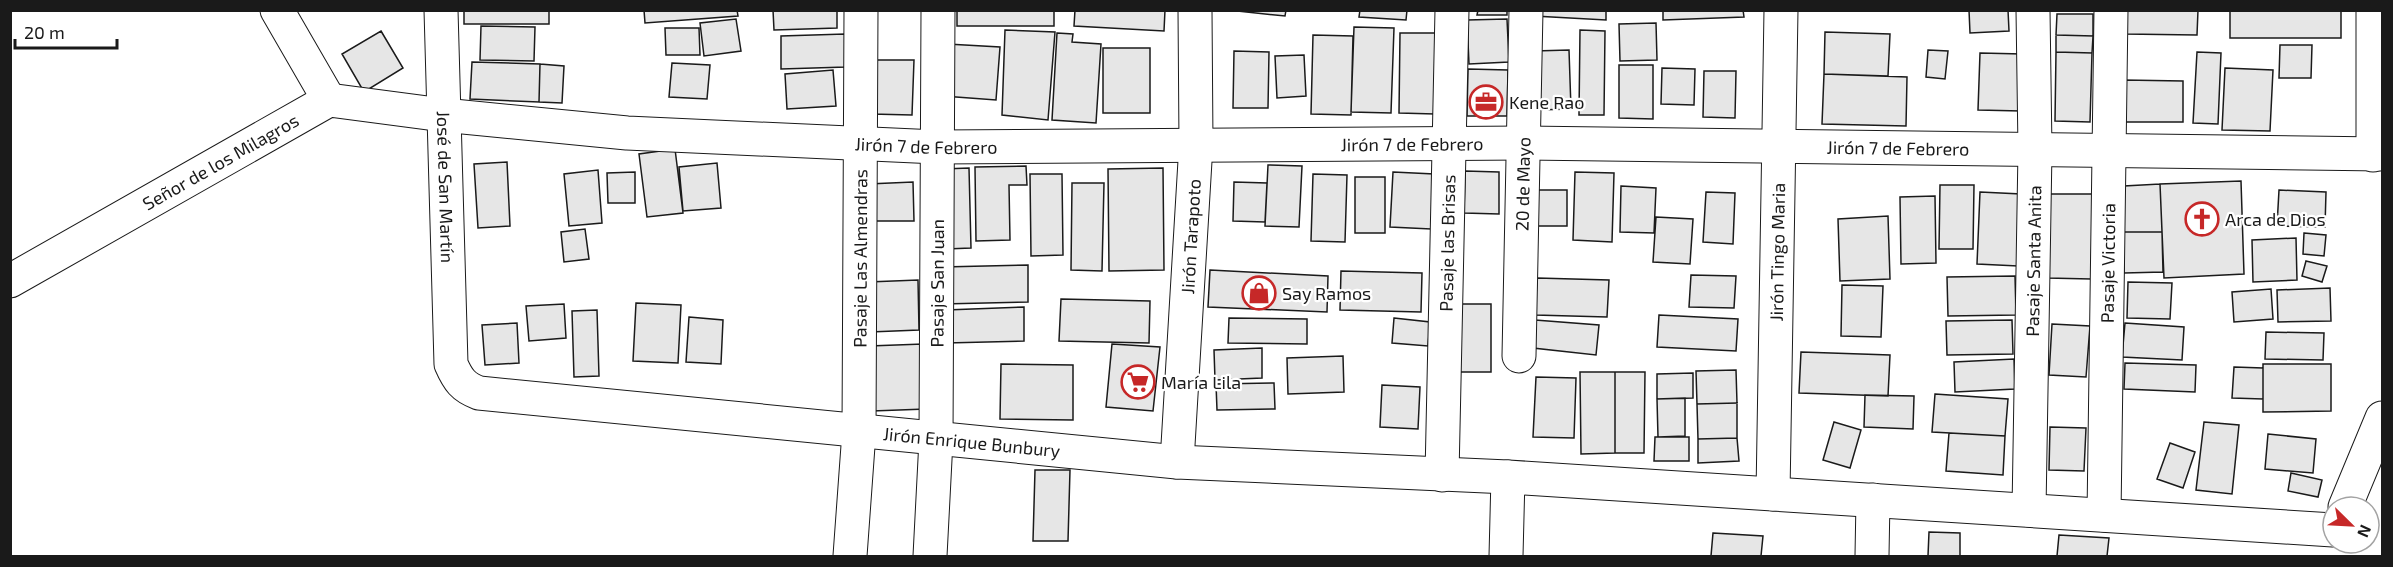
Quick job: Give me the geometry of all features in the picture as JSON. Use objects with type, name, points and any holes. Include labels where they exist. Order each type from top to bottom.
[{"type":"street","points":[[277,10],[329,99],[443,116]]},
{"type":"street","name":"José de San Martín","points":[[441,10],[451,364]]},
{"type":"street","name":"Pasaje Las Almendras","points":[[850,556],[859,432],[861,10]]},
{"type":"street","name":"Pasaje San Juan","points":[[930,556],[936,440],[938,10]]},
{"type":"street","name":"Jirón Tarapoto","points":[[1177,462],[1196,144],[1195,10]]},
{"type":"street","name":"Pasaje las Brisas","points":[[1442,475],[1451,145],[1452,10]]},
{"type":"street","name":"20 de Mayo","points":[[1519,356],[1526,10]]},
{"type":"street","name":"Jirón Tingo Maria","points":[[1773,494],[1781,10]]},
{"type":"street","name":"Pasaje Santa Anita","points":[[2029,510],[2036,150],[2033,10]]},
{"type":"street","name":"Pasaje Victoria","points":[[2104,515],[2111,10]]},
{"type":"street","points":[[2373,10],[2378,154]]},
{"type":"street","name":"Señor de los Milagros","points":[[10,281],[329,99]]},
{"type":"street","name":"Jirón 7 de Febrero","points":[[443,116],[627,133],[937,147],[1525,143],[2378,154]]},
{"type":"street","name":"Jirón Enrique Bunbury","points":[[451,364],[458,380],[466,388],[479,393],[936,440],[1177,462],[1508,477],[2321,529]]},
{"type":"street","points":[[2350,495],[2382,418]]},
{"type":"street","points":[[1506,556],[1508,477]]},
{"type":"street","points":[[1872,556],[1873,500]]},
{"type":"building","points":[[464,10],[549,10],[549,24],[464,24]]},
{"type":"building","points":[[644,10],[737,10],[738,16],[645,23]]},
{"type":"building","points":[[773,10],[837,10],[837,28],[774,30]]},
{"type":"building","points":[[957,10],[1054,10],[1054,26],[957,26]]},
{"type":"building","points":[[1075,10],[1165,10],[1164,31],[1074,26]]},
{"type":"building","points":[[1228,10],[1286,10],[1285,16]]},
{"type":"building","points":[[1360,10],[1407,10],[1406,20],[1359,17]]},
{"type":"building","points":[[1478,10],[1507,10],[1507,15],[1477,15]]},
{"type":"building","points":[[1535,10],[1606,10],[1606,20],[1534,16]]},
{"type":"building","points":[[1663,10],[1743,10],[1744,17],[1663,20]]},
{"type":"building","points":[[1969,10],[2008,10],[2009,31],[1970,33]]},
{"type":"building","points":[[2124,10],[2198,10],[2197,35],[2124,34]]},
{"type":"building","points":[[2230,10],[2341,10],[2341,38],[2230,38]]},
{"type":"building","points":[[2057,14],[2093,14],[2093,36],[2056,35]]},
{"type":"building","points":[[736,19],[741,51],[704,56],[700,23]]},
{"type":"building","points":[[1507,19],[1509,62],[1469,64],[1467,20]]},
{"type":"building","points":[[1656,23],[1657,60],[1620,61],[1619,24]]},
{"type":"building","points":[[481,26],[535,27],[534,61],[480,60]]},
{"type":"building","points":[[1354,27],[1394,28],[1391,113],[1351,112]]},
{"type":"building","points":[[665,28],[699,28],[700,55],[666,55]]},
{"type":"building","points":[[1005,30],[1055,32],[1048,120],[1002,115]]},
{"type":"building","points":[[1580,30],[1605,31],[1604,115],[1579,115]]},
{"type":"building","points":[[381,31],[403,68],[364,92],[342,54]]},
{"type":"building","points":[[1825,32],[1890,34],[1888,76],[1824,74]]},
{"type":"building","points":[[1057,33],[1073,34],[1072,42],[1101,44],[1096,123],[1052,120]]},
{"type":"building","points":[[1400,33],[1436,33],[1435,114],[1399,113]]},
{"type":"building","points":[[845,34],[846,67],[781,69],[781,36]]},
{"type":"building","points":[[1313,35],[1353,36],[1351,115],[1311,114]]},
{"type":"building","points":[[2056,35],[2093,36],[2092,53],[2056,52]]},
{"type":"building","points":[[947,44],[1000,47],[996,100],[943,96]]},
{"type":"building","points":[[2280,45],[2312,45],[2311,78],[2279,78]]},
{"type":"building","points":[[1103,48],[1150,48],[1150,113],[1103,113]]},
{"type":"building","points":[[1569,50],[1571,109],[1536,110],[1534,51]]},
{"type":"building","points":[[1928,50],[1948,51],[1945,79],[1926,77]]},
{"type":"building","points":[[1234,51],[1269,52],[1268,108],[1233,108]]},
{"type":"building","points":[[2056,52],[2092,53],[2090,122],[2055,121]]},
{"type":"building","points":[[2197,52],[2221,53],[2218,124],[2193,123]]},
{"type":"building","points":[[1980,53],[2022,54],[2021,111],[1978,110]]},
{"type":"building","points":[[1304,55],[1306,96],[1277,98],[1275,56]]},
{"type":"building","points":[[873,60],[914,60],[912,115],[871,114]]},
{"type":"building","points":[[472,62],[540,64],[539,102],[470,99]]},
{"type":"building","points":[[672,63],[710,65],[707,99],[669,97]]},
{"type":"building","points":[[540,64],[564,66],[562,103],[539,102]]},
{"type":"building","points":[[1619,65],[1653,65],[1653,119],[1619,118]]},
{"type":"building","points":[[1662,68],[1695,69],[1694,105],[1661,104]]},
{"type":"building","points":[[2225,68],[2273,70],[2270,131],[2222,130]]},
{"type":"building","points":[[1468,69],[1508,70],[1507,116],[1467,116]]},
{"type":"building","points":[[833,70],[836,106],[787,109],[785,74]]},
{"type":"building","points":[[1704,71],[1736,71],[1735,118],[1703,117]]},
{"type":"building","points":[[1824,74],[1907,77],[1906,126],[1822,124]]},
{"type":"building","points":[[2123,80],[2183,81],[2183,122],[2123,122]]},
{"type":"building","points":[[675,149],[683,213],[647,217],[639,154]]},
{"type":"building","points":[[507,162],[510,226],[478,228],[474,164]]},
{"type":"building","points":[[717,163],[721,208],[683,211],[679,167]]},
{"type":"building","points":[[1268,165],[1302,166],[1299,227],[1265,226]]},
{"type":"building","points":[[1026,166],[1027,185],[1009,185],[1010,240],[976,241],[975,167]]},
{"type":"building","points":[[969,168],[971,248],[946,249],[943,169]]},
{"type":"building","points":[[1163,168],[1164,270],[1109,271],[1108,169]]},
{"type":"building","points":[[598,170],[602,223],[569,226],[564,174]]},
{"type":"building","points":[[1465,171],[1499,172],[1499,214],[1464,213]]},
{"type":"building","points":[[635,172],[635,203],[608,203],[607,173]]},
{"type":"building","points":[[1393,172],[1434,174],[1431,229],[1390,227]]},
{"type":"building","points":[[1575,172],[1614,173],[1612,242],[1573,240]]},
{"type":"building","points":[[1030,174],[1062,174],[1063,255],[1031,256]]},
{"type":"building","points":[[1313,174],[1347,175],[1345,242],[1311,241]]},
{"type":"building","points":[[1355,177],[1385,177],[1385,233],[1355,233]]},
{"type":"building","points":[[2241,181],[2244,274],[2164,278],[2160,184]]},
{"type":"building","points":[[913,182],[914,221],[868,221],[868,184]]},
{"type":"building","points":[[1234,182],[1267,183],[1265,222],[1233,221]]},
{"type":"building","points":[[1072,183],[1104,183],[1102,271],[1071,270]]},
{"type":"building","points":[[2160,184],[2162,232],[2124,232],[2124,186]]},
{"type":"building","points":[[1940,185],[1974,185],[1973,249],[1939,249]]},
{"type":"building","points":[[1621,186],[1656,188],[1654,233],[1620,232]]},
{"type":"building","points":[[1535,190],[1567,190],[1567,226],[1535,226]]},
{"type":"building","points":[[2279,190],[2326,192],[2325,227],[2277,226]]},
{"type":"building","points":[[1706,192],[1735,193],[1733,244],[1703,242]]},
{"type":"building","points":[[1980,192],[2021,194],[2018,266],[1977,264]]},
{"type":"building","points":[[2048,194],[2093,194],[2091,279],[2047,278]]},
{"type":"building","points":[[1935,196],[1936,263],[1901,264],[1900,197]]},
{"type":"building","points":[[1888,216],[1890,279],[1840,281],[1838,219]]},
{"type":"building","points":[[1656,217],[1693,219],[1690,264],[1653,262]]},
{"type":"building","points":[[585,229],[589,259],[564,262],[561,232]]},
{"type":"building","points":[[2123,232],[2162,232],[2163,272],[2124,273]]},
{"type":"building","points":[[2304,233],[2326,235],[2324,256],[2303,254]]},
{"type":"building","points":[[2296,238],[2297,280],[2253,282],[2252,240]]},
{"type":"building","points":[[2306,261],[2327,266],[2322,282],[2302,276]]},
{"type":"building","points":[[1028,265],[1028,302],[942,304],[942,267]]},
{"type":"building","points":[[1210,270],[1328,276],[1327,312],[1208,307]]},
{"type":"building","points":[[1341,271],[1422,273],[1421,312],[1340,310]]},
{"type":"building","points":[[1691,275],[1736,276],[1734,308],[1689,307]]},
{"type":"building","points":[[2015,276],[2016,315],[1948,316],[1947,277]]},
{"type":"building","points":[[1537,278],[1609,280],[1607,317],[1535,315]]},
{"type":"building","points":[[918,280],[919,330],[870,332],[868,282]]},
{"type":"building","points":[[2128,282],[2172,283],[2170,319],[2127,318]]},
{"type":"building","points":[[1842,285],[1883,286],[1881,337],[1841,336]]},
{"type":"building","points":[[2330,288],[2331,321],[2278,322],[2277,290]]},
{"type":"building","points":[[2271,289],[2273,319],[2234,322],[2232,292]]},
{"type":"building","points":[[1061,299],[1150,301],[1149,343],[1059,341]]},
{"type":"building","points":[[636,303],[681,305],[678,363],[633,361]]},
{"type":"building","points":[[564,304],[566,338],[529,341],[526,306]]},
{"type":"building","points":[[1454,304],[1491,304],[1491,372],[1454,372]]},
{"type":"building","points":[[1024,307],[1024,341],[946,343],[946,310]]},
{"type":"building","points":[[597,310],[599,376],[574,377],[572,311]]},
{"type":"building","points":[[1659,315],[1738,319],[1736,351],[1657,347]]},
{"type":"building","points":[[689,317],[723,320],[721,364],[686,362]]},
{"type":"building","points":[[1229,318],[1307,319],[1307,344],[1228,343]]},
{"type":"building","points":[[1394,318],[1430,322],[1428,346],[1392,343]]},
{"type":"building","points":[[1535,320],[1599,325],[1596,355],[1533,348]]},
{"type":"building","points":[[2012,320],[2013,354],[1947,355],[1946,321]]},
{"type":"building","points":[[517,323],[519,363],[485,365],[482,325]]},
{"type":"building","points":[[2125,323],[2184,327],[2182,360],[2122,357]]},
{"type":"building","points":[[2052,324],[2090,326],[2086,377],[2049,375]]},
{"type":"building","points":[[2266,332],[2324,333],[2323,360],[2265,359]]},
{"type":"building","points":[[923,344],[926,409],[872,411],[869,346]]},
{"type":"building","points":[[1112,344],[1160,347],[1153,411],[1106,407]]},
{"type":"building","points":[[1262,348],[1262,378],[1215,380],[1214,350]]},
{"type":"building","points":[[1801,352],[1890,355],[1888,396],[1799,393]]},
{"type":"building","points":[[1343,356],[1344,392],[1288,394],[1287,358]]},
{"type":"building","points":[[2014,359],[2015,389],[1955,392],[1954,362]]},
{"type":"building","points":[[2125,363],[2196,365],[2195,392],[2124,389]]},
{"type":"building","points":[[1001,364],[1073,365],[1073,420],[1000,419]]},
{"type":"building","points":[[2263,364],[2331,364],[2331,411],[2263,412]]},
{"type":"building","points":[[2234,367],[2263,368],[2263,399],[2232,398]]},
{"type":"building","points":[[1736,370],[1737,403],[1697,404],[1696,371]]},
{"type":"building","points":[[1580,372],[1615,372],[1615,453],[1581,454]]},
{"type":"building","points":[[1615,372],[1645,372],[1644,453],[1615,453]]},
{"type":"building","points":[[1693,373],[1693,398],[1657,399],[1657,374]]},
{"type":"building","points":[[1536,377],[1576,378],[1574,438],[1533,437]]},
{"type":"building","points":[[1274,383],[1275,409],[1217,410],[1216,384]]},
{"type":"building","points":[[1382,385],[1420,387],[1418,429],[1380,427]]},
{"type":"building","points":[[1935,394],[2008,399],[2005,436],[1932,432]]},
{"type":"building","points":[[1865,395],[1914,396],[1913,429],[1864,427]]},
{"type":"building","points":[[1685,398],[1685,436],[1658,437],[1657,399]]},
{"type":"building","points":[[1737,403],[1737,438],[1698,439],[1697,404]]},
{"type":"building","points":[[1834,422],[1861,430],[1850,468],[1823,460]]},
{"type":"building","points":[[2204,422],[2239,425],[2232,494],[2196,490]]},
{"type":"building","points":[[2050,427],[2086,428],[2084,471],[2049,470]]},
{"type":"building","points":[[1949,433],[2005,436],[2003,475],[1946,471]]},
{"type":"building","points":[[2268,434],[2316,439],[2313,473],[2265,469]]},
{"type":"building","points":[[1655,437],[1689,437],[1689,461],[1654,461]]},
{"type":"building","points":[[1737,438],[1739,461],[1698,463],[1698,439]]},
{"type":"building","points":[[2170,443],[2195,452],[2183,488],[2157,479]]},
{"type":"building","points":[[1035,470],[1070,470],[1068,541],[1033,541]]},
{"type":"building","points":[[2291,473],[2322,480],[2318,497],[2288,491]]},
{"type":"building","points":[[1929,532],[1960,533],[1960,556],[1928,556]]},
{"type":"building","points":[[1713,533],[1763,536],[1761,556],[1711,556]]},
{"type":"building","points":[[2059,535],[2109,538],[2107,556],[2057,556]]},
{"type":"place","name":"Kene Rao","points":[[1486,102]]},
{"type":"place","name":"Arca de Dios","points":[[2202,219]]},
{"type":"place","name":"Say Ramos","points":[[1259,293]]},
{"type":"place","name":"María Lila","points":[[1138,382]]}]
